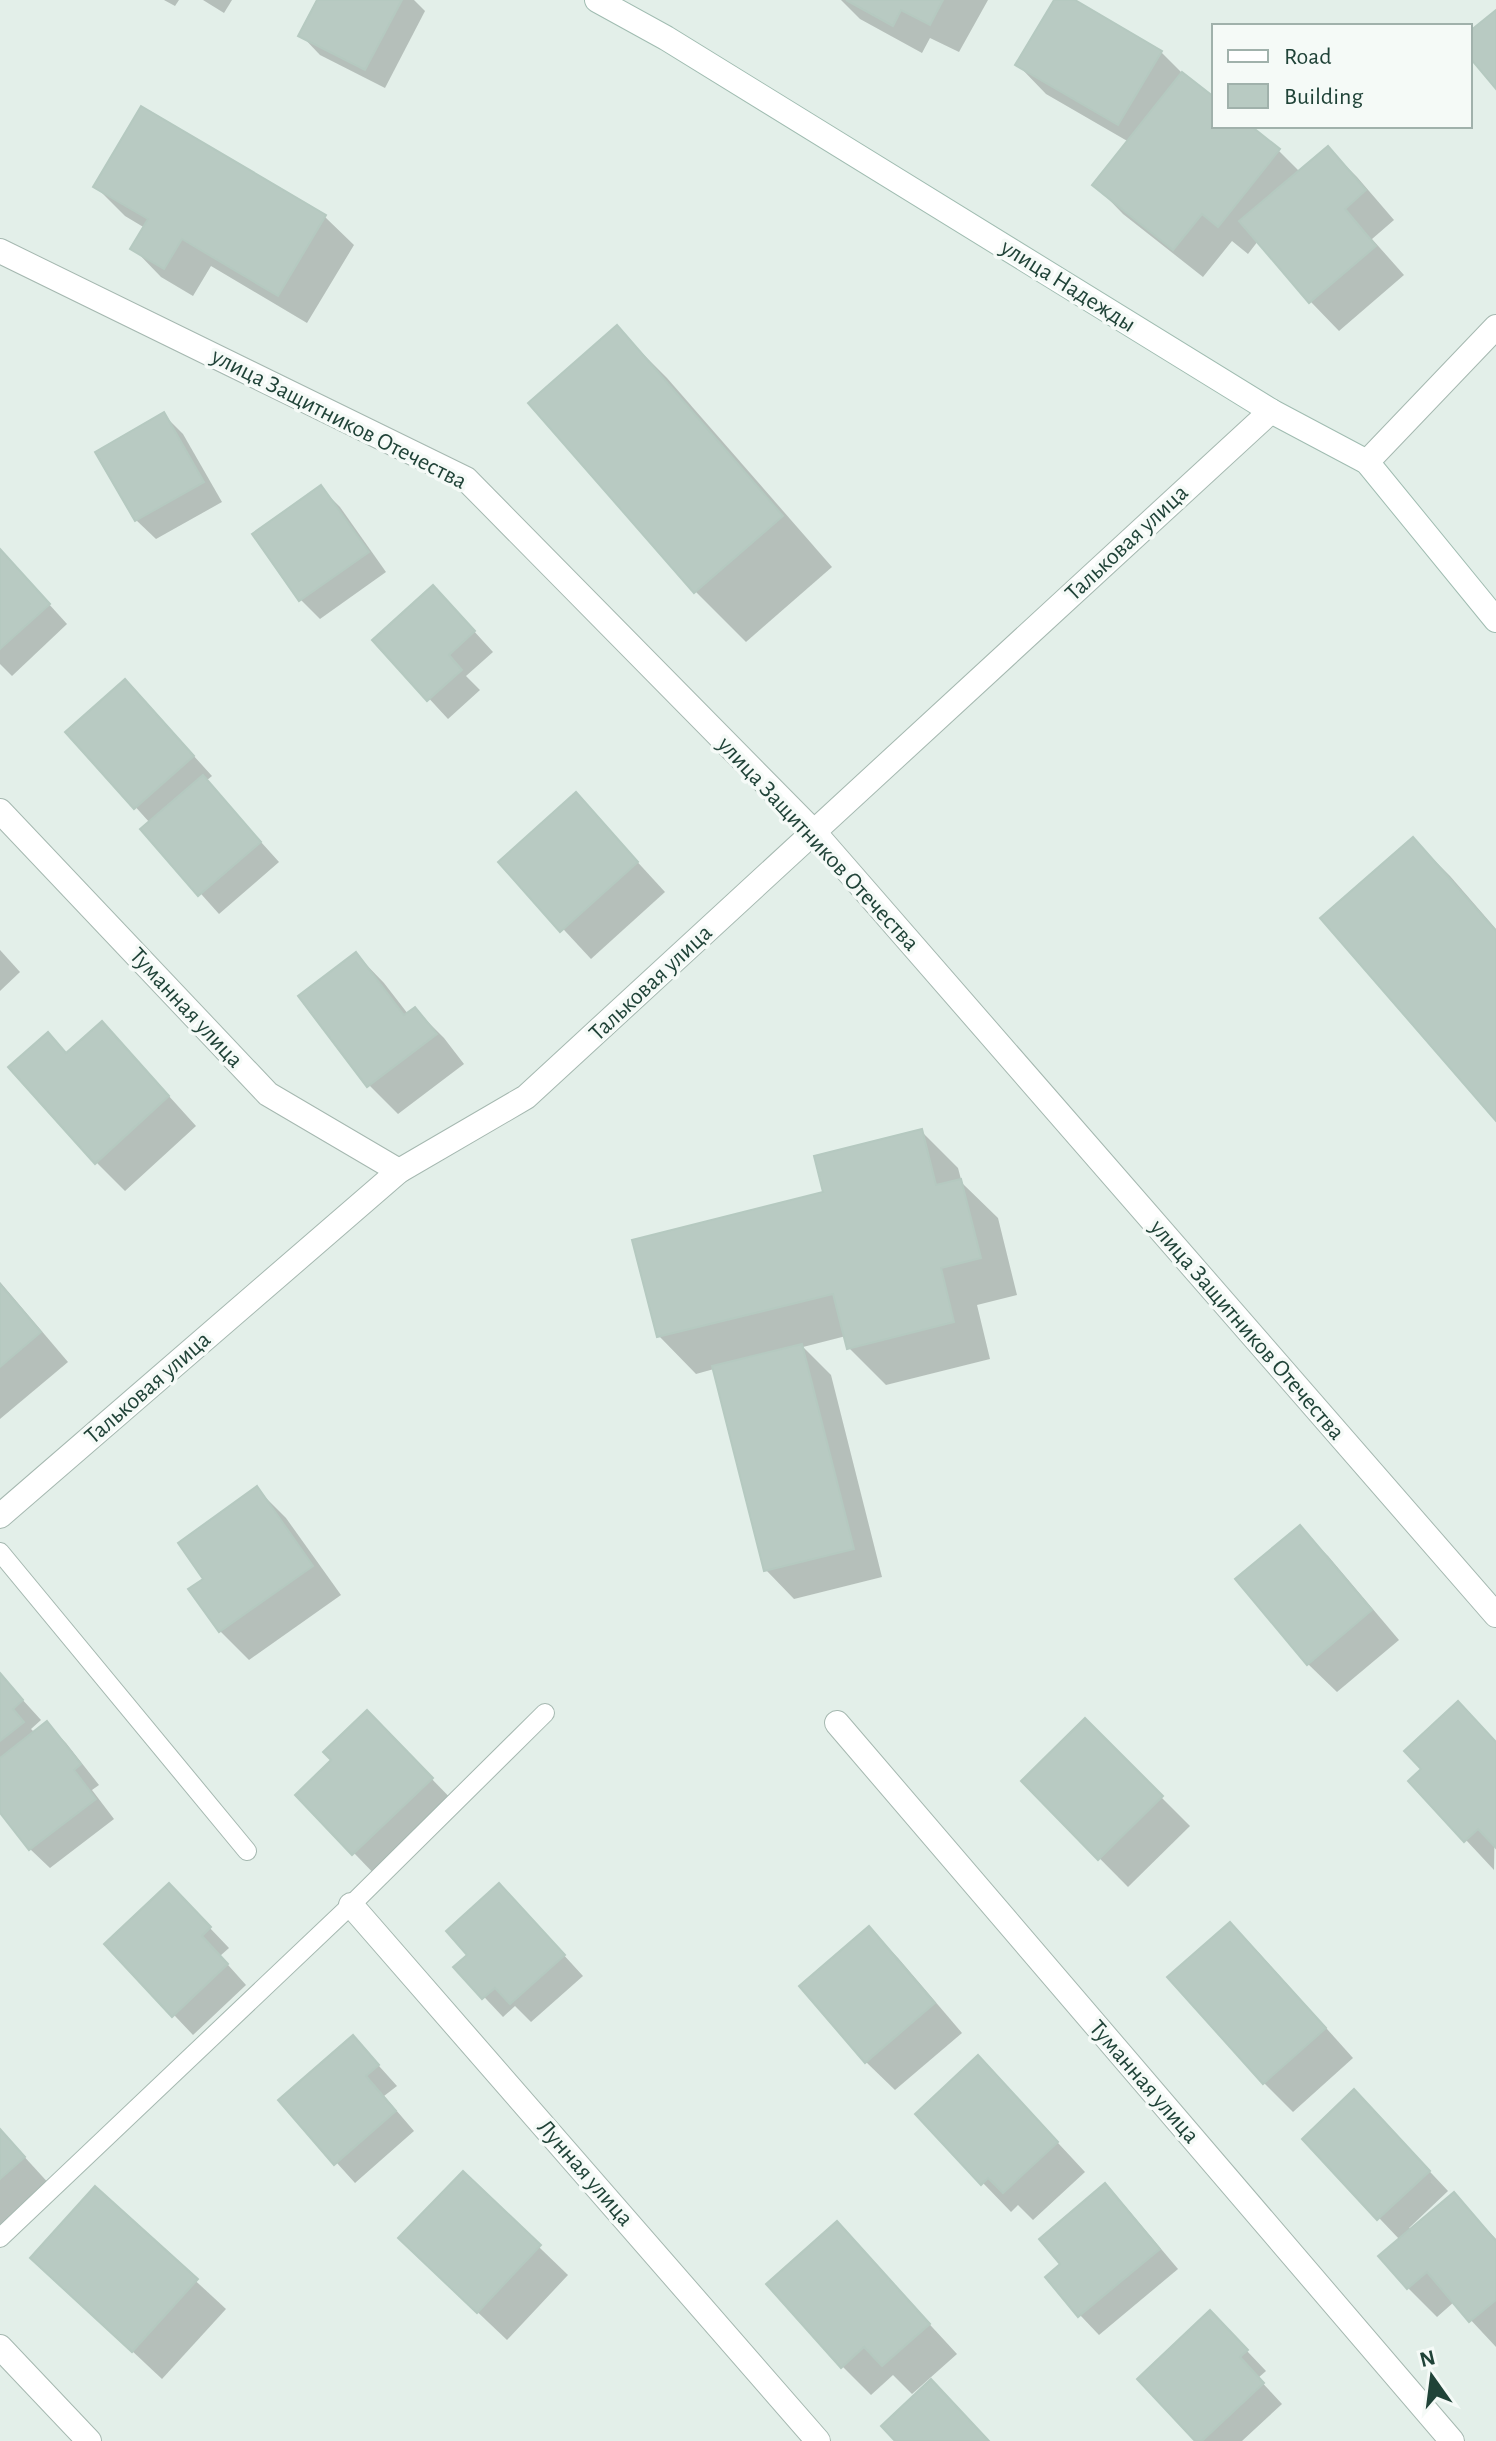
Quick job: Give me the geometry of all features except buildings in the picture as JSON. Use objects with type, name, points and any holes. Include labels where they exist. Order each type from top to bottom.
[{"type":"street","name":"улица Надежды","points":[[597,0],[666,38],[1271,411],[1367,462],[1496,620]]},
{"type":"street","name":"улица Защитников Отечества","points":[[0,251],[466,479],[814,832],[1496,1615]]},
{"type":"street","points":[[1367,462],[1496,327]]},
{"type":"street","name":"Тальковая улица","points":[[0,1516],[399,1171],[526,1097],[1271,411]]},
{"type":"street","name":"Туманная улица","points":[[0,811],[268,1094],[399,1171]]},
{"type":"street","name":"Туманная улица","points":[[837,1723],[1452,2441]]},
{"type":"street","name":"Лунная улица","points":[[351,1905],[818,2441]]},
{"type":"street","points":[[0,2347],[89,2441]]},
{"type":"lane","points":[[0,1552],[247,1851]]},
{"type":"lane","points":[[0,2238],[351,1905],[545,1713]]}]
